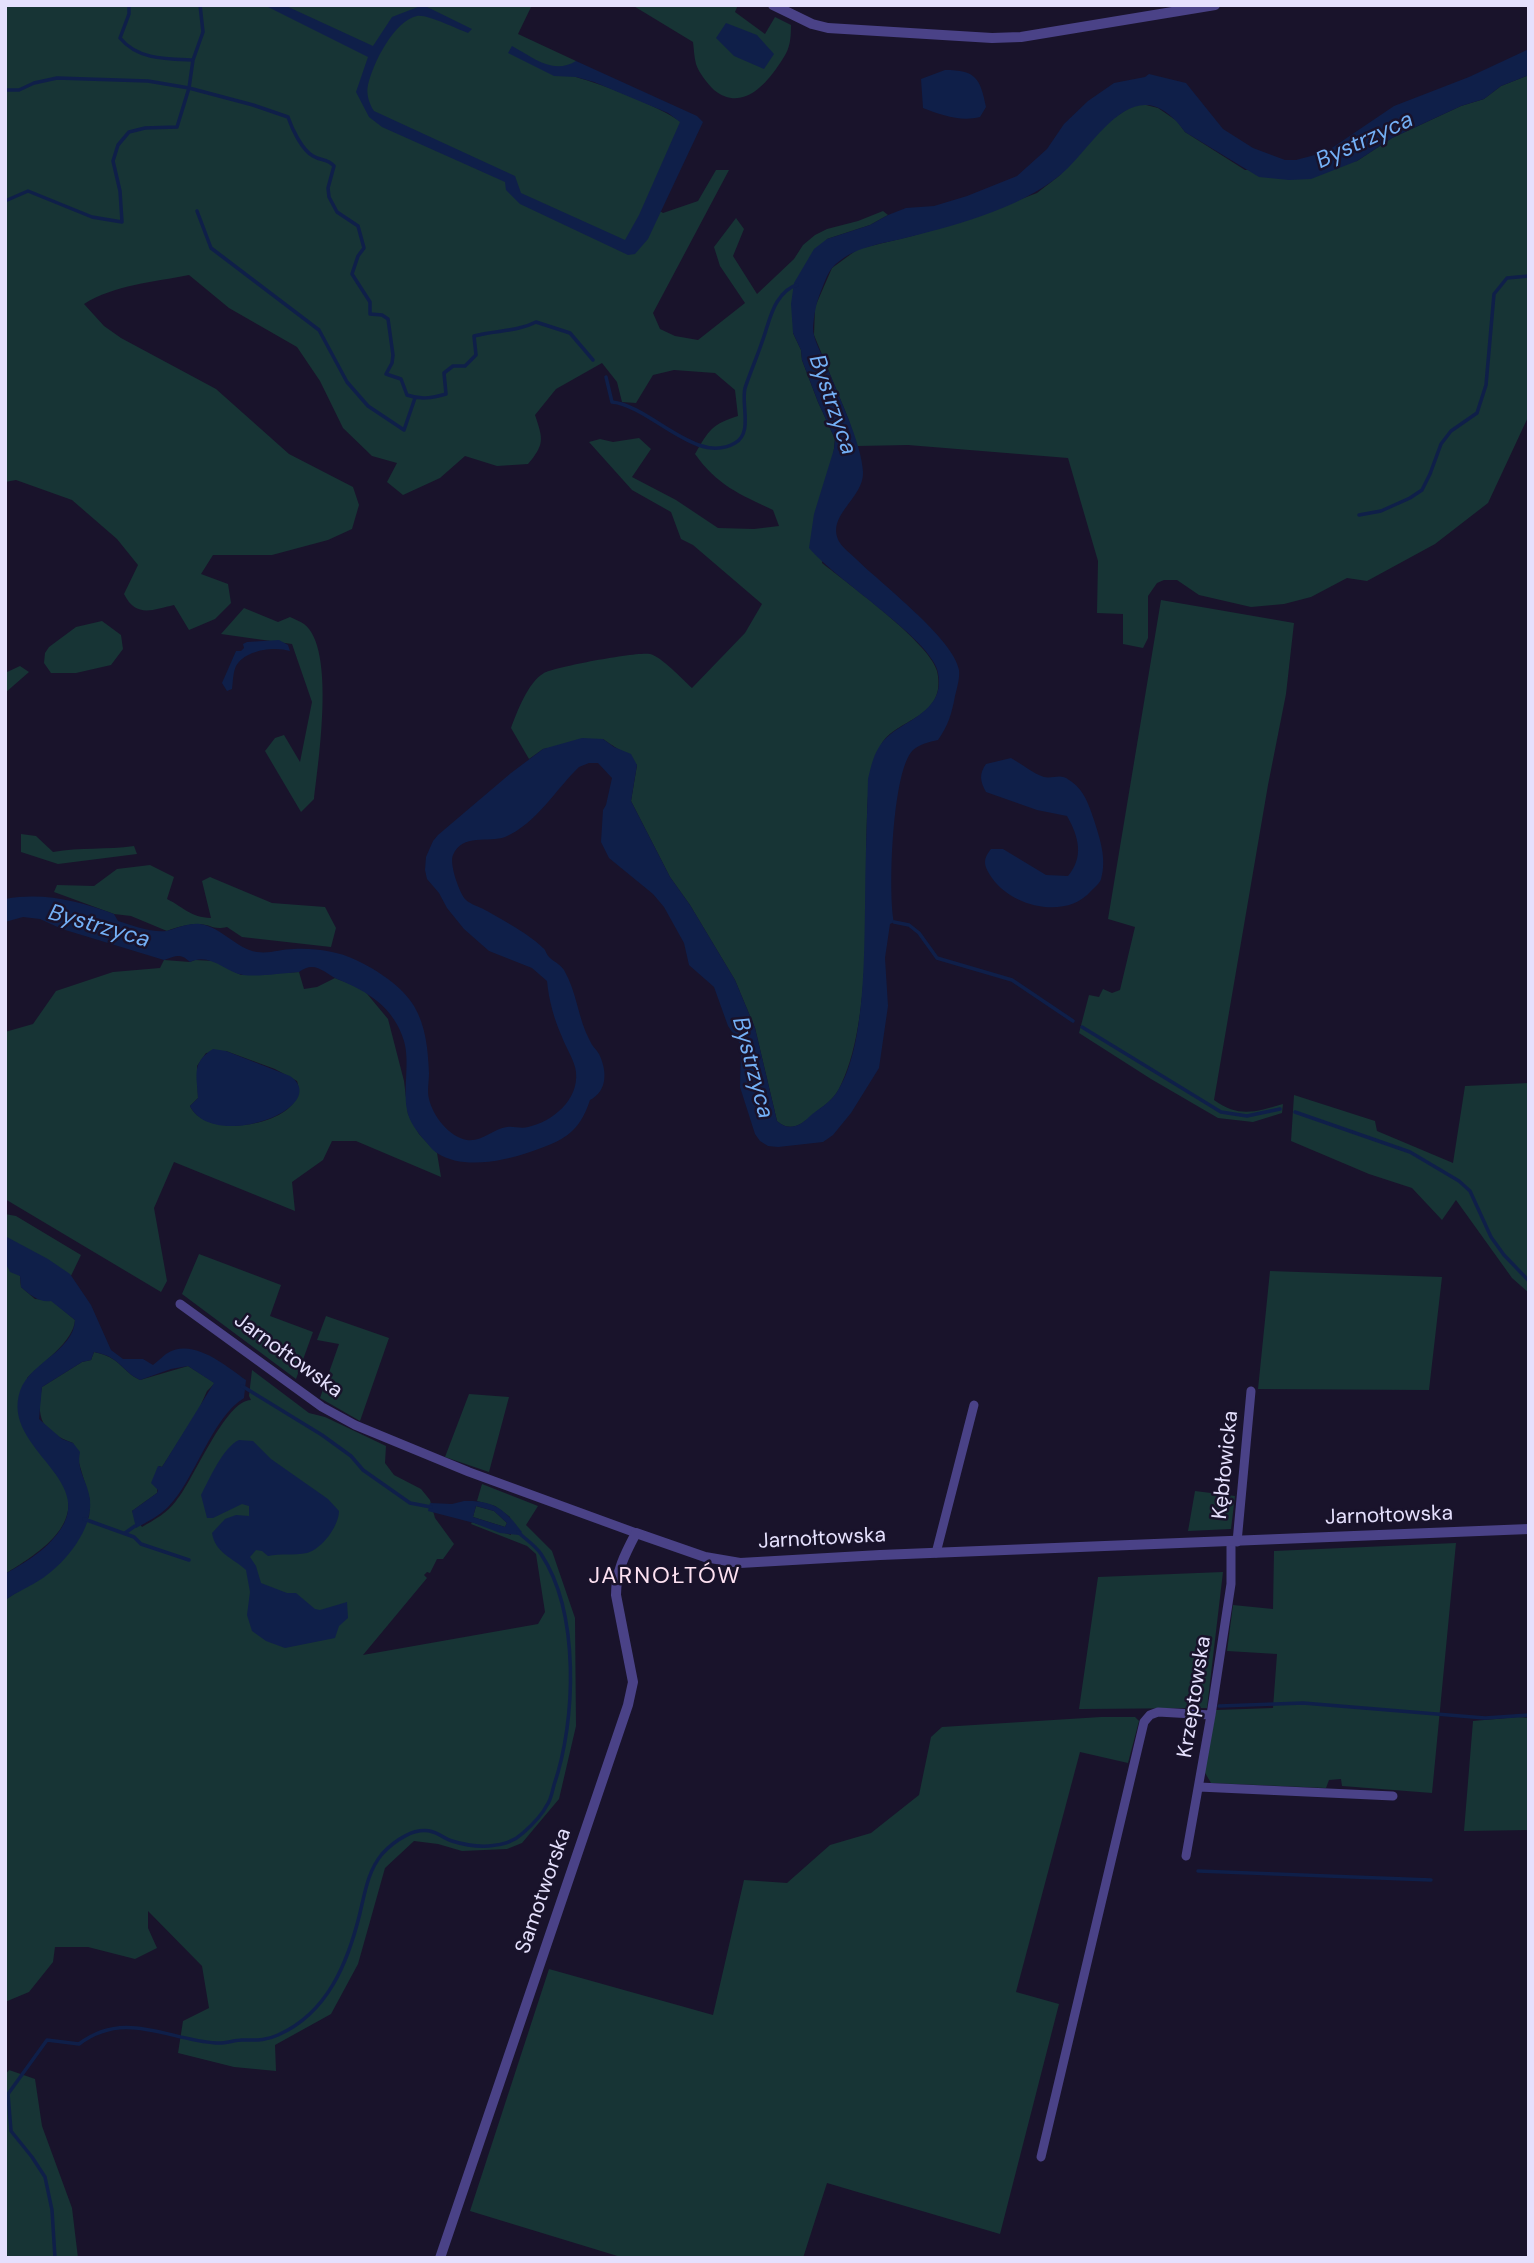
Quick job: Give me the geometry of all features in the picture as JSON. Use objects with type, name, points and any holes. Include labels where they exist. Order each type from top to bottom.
[{"type":"street","points":[[773,5],[812,24],[828,28],[1000,38],[1021,37],[1215,5]]},
{"type":"street","name":"Jarnołtowska","points":[[180,1304],[322,1407],[355,1425],[470,1472],[636,1533],[705,1557],[740,1563],[1529,1529]]},
{"type":"street","name":"Kębłowicka","points":[[1234,1542],[1251,1391]]},
{"type":"street","points":[[936,1553],[974,1405]]},
{"type":"street","name":"Samotworska","points":[[440,2258],[628,1706],[633,1682],[615,1595],[619,1568],[636,1533]]},
{"type":"street","name":"Krzeptowska","points":[[1186,1856],[1211,1715],[1231,1584],[1234,1542]]},
{"type":"street","points":[[1041,2157],[1144,1722],[1150,1715],[1158,1712],[1211,1715]]},
{"type":"street","points":[[1199,1787],[1393,1796]]},
{"type":"green space","points":[[5,5],[532,5],[518,34],[576,61],[576,77],[630,96],[681,122],[646,202],[663,213],[698,201],[716,170],[729,170],[653,313],[660,329],[675,336],[698,340],[745,303],[720,266],[714,247],[736,218],[744,229],[733,256],[757,294],[815,235],[883,211],[888,215],[870,225],[827,239],[793,333],[818,402],[835,439],[822,563],[920,645],[937,671],[938,687],[935,699],[928,708],[888,736],[874,762],[868,798],[865,956],[858,1029],[839,1089],[805,1121],[789,1127],[777,1121],[755,1028],[735,980],[670,877],[631,801],[637,765],[603,739],[543,749],[529,759],[511,728],[528,690],[544,673],[597,660],[650,654],[666,664],[692,688],[745,633],[762,604],[693,545],[681,539],[671,512],[632,490],[589,442],[600,439],[613,442],[639,438],[651,449],[632,477],[676,500],[718,528],[754,529],[779,526],[773,510],[720,481],[695,454],[712,429],[738,416],[735,390],[715,373],[674,370],[653,375],[636,403],[622,402],[617,382],[602,363],[556,389],[535,415],[541,441],[528,464],[497,466],[465,456],[440,478],[403,495],[387,482],[397,463],[372,456],[343,428],[320,381],[297,347],[229,308],[189,275],[108,292],[84,304],[104,326],[121,338],[216,389],[289,454],[353,487],[359,505],[352,529],[328,540],[272,555],[213,555],[201,574],[228,584],[231,603],[215,619],[189,630],[174,605],[145,610],[134,607],[124,594],[138,565],[117,539],[72,500],[16,480],[5,482]]},
{"type":"green space","points":[[632,5],[738,5],[735,12],[765,34],[775,17],[791,25],[788,49],[770,77],[756,90],[741,98],[723,96],[714,90],[699,71],[693,42]]},
{"type":"green space","points":[[1529,75],[1529,415],[1488,503],[1435,544],[1367,581],[1347,578],[1311,597],[1284,604],[1251,607],[1199,595],[1177,580],[1164,580],[1157,583],[1148,596],[1148,638],[1143,648],[1123,644],[1123,614],[1097,613],[1098,561],[1068,458],[908,445],[857,446],[814,335],[815,307],[832,268],[858,249],[977,216],[1037,193],[1059,176],[1107,123],[1130,107],[1142,104],[1158,108],[1177,121],[1185,132],[1245,170],[1357,161],[1392,138],[1461,106],[1484,99],[1501,86]]},
{"type":"green space","points":[[1161,600],[1294,623],[1286,694],[1214,1100],[1231,1109],[1247,1112],[1283,1104],[1282,1113],[1253,1122],[1218,1118],[1079,1033],[1089,995],[1099,997],[1103,989],[1112,993],[1120,990],[1135,927],[1108,919]]},
{"type":"green space","points":[[244,608],[278,622],[290,617],[304,624],[314,637],[320,656],[321,734],[314,799],[301,812],[265,751],[275,738],[284,735],[300,762],[312,702],[292,644],[221,634]]},
{"type":"green space","points":[[102,621],[121,635],[123,649],[111,665],[76,673],[51,673],[44,663],[49,647],[76,627]]},
{"type":"green space","points":[[20,666],[29,672],[5,693],[5,673]]},
{"type":"green space","points":[[21,834],[36,836],[53,852],[134,846],[137,854],[58,864],[21,852]]},
{"type":"green space","points":[[150,865],[174,877],[167,899],[198,916],[211,918],[202,881],[210,877],[272,903],[325,907],[336,928],[331,947],[242,937],[227,927],[215,928],[200,924],[167,931],[131,916],[114,914],[54,892],[57,885],[94,886],[117,869]]},
{"type":"green space","points":[[164,960],[214,961],[241,975],[299,972],[304,989],[317,987],[335,978],[363,989],[388,1019],[404,1081],[408,1114],[419,1134],[437,1153],[441,1177],[356,1141],[332,1141],[323,1160],[292,1182],[295,1211],[174,1162],[154,1208],[167,1281],[161,1292],[5,1199],[5,1032],[33,1024],[56,991],[113,972],[160,968]],"holes":[[[226,1051],[275,1069],[297,1081],[297,1096],[289,1108],[274,1117],[256,1123],[216,1124],[200,1117],[190,1106],[198,1098],[197,1066],[206,1053]]]},
{"type":"green space","points":[[1529,1083],[1529,1293],[1512,1278],[1456,1200],[1442,1220],[1412,1188],[1369,1174],[1291,1141],[1294,1095],[1375,1121],[1377,1131],[1453,1163],[1465,1086]]},
{"type":"green space","points":[[5,1214],[16,1216],[81,1255],[69,1280],[5,1237]]},
{"type":"green space","points":[[199,1254],[281,1285],[270,1316],[313,1332],[296,1379],[182,1294]]},
{"type":"green space","points":[[5,1262],[20,1276],[21,1287],[35,1299],[51,1300],[75,1320],[63,1344],[27,1378],[47,1456],[52,1469],[64,1484],[68,1499],[67,1514],[62,1526],[42,1549],[5,1574]]},
{"type":"green space","points":[[1270,1271],[1442,1277],[1429,1390],[1258,1389]]},
{"type":"green space","points":[[326,1316],[389,1338],[360,1421],[320,1398],[339,1344],[317,1340]]},
{"type":"green space","points":[[94,1352],[116,1361],[140,1380],[188,1366],[215,1383],[207,1391],[198,1411],[162,1467],[159,1466],[157,1493],[132,1511],[142,1527],[172,1505],[221,1426],[241,1403],[251,1400],[249,1396],[252,1370],[309,1413],[325,1417],[386,1446],[385,1463],[394,1475],[421,1489],[430,1500],[435,1518],[454,1544],[443,1559],[437,1559],[430,1573],[424,1575],[427,1578],[363,1655],[538,1624],[545,1612],[536,1554],[527,1546],[471,1524],[472,1522],[511,1535],[510,1517],[495,1506],[477,1501],[482,1484],[538,1506],[526,1525],[552,1551],[575,1618],[576,1726],[559,1799],[522,1843],[507,1849],[462,1851],[414,1841],[385,1868],[358,1964],[331,2014],[275,2045],[276,2071],[234,2067],[178,2053],[183,2021],[209,2008],[202,1966],[148,1911],[148,1928],[157,1948],[135,1959],[88,1947],[55,1947],[53,1962],[29,1992],[5,2002],[5,1600],[20,1590],[89,1517],[90,1500],[73,1443],[48,1428],[43,1422],[40,1408],[42,1387],[82,1362],[91,1360]]},
{"type":"green space","points":[[469,1394],[509,1397],[489,1472],[445,1457]]},
{"type":"green space","points":[[1195,1491],[1235,1496],[1231,1529],[1188,1531]]},
{"type":"green space","points":[[476,1506],[494,1511],[507,1523],[505,1527],[473,1517]]},
{"type":"green space","points":[[1456,1543],[1432,1793],[1342,1786],[1341,1779],[1329,1780],[1326,1788],[1211,1783],[1204,1771],[1216,1710],[1273,1708],[1277,1654],[1227,1651],[1233,1605],[1273,1609],[1274,1551]]},
{"type":"green space","points":[[1223,1572],[1207,1708],[1079,1709],[1098,1577]]},
{"type":"green space","points":[[1135,1717],[1139,1721],[1128,1763],[1080,1752],[1016,1992],[1059,2004],[1000,2234],[827,2183],[803,2258],[624,2258],[470,2211],[549,1969],[713,2015],[744,1880],[787,1883],[830,1845],[871,1833],[919,1795],[931,1737],[942,1727]]},
{"type":"green space","points":[[1529,1718],[1529,1830],[1464,1831],[1473,1721]]},
{"type":"green space","points":[[9,2070],[35,2079],[42,2126],[72,2208],[78,2258],[5,2258],[5,2075]]},
{"type":"water","points":[[264,5],[284,5],[373,46],[392,17],[423,5],[472,29],[468,33],[422,16],[408,19],[386,44],[371,76],[367,88],[369,102],[374,111],[515,176],[521,193],[625,240],[639,215],[680,122],[668,113],[594,82],[576,77],[554,76],[508,53],[512,46],[551,66],[568,65],[576,61],[697,116],[703,122],[648,239],[635,254],[628,255],[520,204],[506,190],[505,182],[382,127],[369,117],[356,92],[368,57]]},
{"type":"water","points":[[726,23],[757,35],[774,54],[764,69],[734,56],[716,38]]},
{"type":"water","name":"Bystrzyca","points":[[1529,49],[1529,75],[1501,86],[1484,99],[1461,106],[1392,138],[1357,161],[1311,179],[1259,177],[1185,132],[1168,114],[1152,106],[1137,106],[1108,124],[1068,168],[1034,193],[994,212],[858,250],[830,270],[817,305],[813,332],[853,432],[863,472],[862,482],[841,516],[836,533],[843,547],[930,627],[954,657],[959,673],[952,708],[944,730],[938,740],[913,750],[900,781],[893,833],[891,886],[894,922],[890,924],[885,958],[888,1006],[879,1068],[851,1113],[833,1135],[823,1142],[768,1146],[755,1134],[740,1087],[741,1045],[728,1026],[714,987],[689,965],[684,943],[664,907],[653,894],[609,858],[601,842],[603,810],[612,778],[598,763],[579,767],[536,815],[516,831],[499,839],[469,841],[457,848],[452,859],[455,878],[466,900],[531,938],[564,970],[586,1033],[604,1067],[603,1086],[590,1100],[586,1112],[575,1128],[560,1140],[519,1155],[496,1161],[471,1163],[447,1158],[434,1151],[417,1131],[408,1114],[406,1049],[394,1019],[369,995],[315,967],[299,972],[243,975],[204,959],[190,962],[178,956],[164,960],[62,929],[40,919],[23,917],[5,922],[5,899],[47,897],[101,909],[114,914],[118,921],[152,930],[165,931],[192,924],[208,926],[242,947],[257,952],[310,949],[349,957],[388,979],[414,1006],[426,1038],[429,1099],[438,1119],[448,1130],[460,1138],[472,1140],[502,1128],[525,1128],[555,1115],[568,1100],[576,1082],[572,1059],[554,1017],[547,981],[532,968],[489,951],[464,929],[427,879],[426,857],[438,835],[543,749],[582,738],[603,739],[631,754],[637,765],[631,801],[670,877],[735,980],[755,1028],[777,1121],[789,1127],[801,1123],[837,1092],[853,1053],[858,1029],[864,952],[868,779],[873,761],[886,738],[929,707],[936,696],[939,681],[937,669],[916,641],[809,548],[814,514],[835,439],[818,402],[793,333],[791,304],[794,283],[814,249],[827,239],[870,225],[906,208],[934,206],[1017,176],[1047,149],[1064,124],[1088,101],[1114,83],[1149,74],[1186,83],[1223,129],[1253,148],[1285,160],[1296,160],[1326,152],[1394,106],[1469,77]]},
{"type":"water","points":[[945,70],[970,74],[979,83],[986,107],[980,117],[958,118],[923,108],[921,79]]},
{"type":"water","points":[[279,640],[288,645],[290,651],[268,649],[246,656],[236,666],[232,689],[227,691],[222,683],[236,651],[244,648],[243,644]]},
{"type":"water","points":[[1011,758],[1044,777],[1066,778],[1079,788],[1085,798],[1102,849],[1103,872],[1100,882],[1080,900],[1054,907],[1026,903],[1001,888],[987,870],[985,860],[991,849],[1003,849],[1046,875],[1068,876],[1078,854],[1077,839],[1067,816],[1037,810],[986,792],[981,778],[986,764]]},
{"type":"water","points":[[213,1049],[226,1051],[290,1076],[299,1088],[296,1100],[284,1112],[243,1125],[222,1126],[203,1119],[190,1106],[198,1098],[198,1065]]},
{"type":"water","points":[[5,1236],[70,1274],[91,1305],[111,1350],[123,1359],[143,1359],[153,1365],[176,1349],[187,1348],[208,1355],[246,1380],[244,1398],[232,1407],[222,1420],[178,1495],[161,1513],[136,1528],[132,1511],[157,1493],[158,1490],[151,1483],[158,1466],[162,1467],[214,1383],[188,1366],[140,1380],[115,1360],[94,1352],[91,1360],[82,1362],[42,1387],[39,1419],[62,1439],[73,1443],[80,1452],[81,1471],[89,1493],[90,1511],[83,1533],[69,1554],[43,1578],[5,1600],[5,1574],[53,1539],[66,1518],[68,1500],[61,1483],[24,1431],[18,1412],[20,1391],[25,1381],[67,1340],[73,1331],[75,1320],[51,1301],[39,1300],[21,1287],[20,1276],[10,1272],[5,1262]]},
{"type":"water","points":[[239,1440],[253,1441],[271,1459],[328,1499],[339,1511],[333,1530],[313,1551],[268,1556],[256,1550],[250,1557],[261,1583],[287,1593],[296,1593],[315,1609],[347,1602],[348,1618],[339,1626],[335,1638],[285,1648],[266,1641],[252,1631],[247,1615],[250,1592],[246,1570],[217,1546],[212,1533],[225,1519],[236,1515],[249,1516],[249,1506],[242,1504],[213,1518],[207,1518],[201,1495],[227,1449]]},
{"type":"water","points":[[474,1501],[491,1504],[510,1517],[522,1532],[519,1535],[500,1533],[428,1511],[430,1503]],"holes":[[[476,1506],[494,1511],[507,1523],[505,1527],[473,1517]]]},
{"type":"waterway","points":[[129,5],[129,14],[120,38],[127,45],[135,51],[154,57],[193,60]]},
{"type":"waterway","points":[[5,201],[28,191],[92,217],[122,222],[120,191],[113,161],[118,145],[129,132],[145,128],[177,127],[189,88],[193,60],[203,32],[200,5]]},
{"type":"waterway","points":[[5,90],[19,90],[34,83],[57,78],[148,81],[189,88],[288,117],[305,149],[334,166],[328,188],[329,197],[337,212],[358,226],[364,248],[352,274],[370,302],[370,314],[382,315],[388,319],[393,355],[386,374],[401,379],[407,395],[426,398],[446,394],[444,373],[453,366],[465,366],[476,355],[474,336],[521,328],[536,322],[570,333],[593,360]]},
{"type":"waterway","points":[[197,211],[211,248],[319,330],[347,382],[368,406],[404,430],[415,398]]},
{"type":"waterway","points":[[1359,515],[1381,511],[1422,490],[1441,444],[1451,431],[1477,413],[1486,385],[1494,294],[1507,278],[1529,276]]},
{"type":"waterway","points":[[606,377],[612,402],[642,413],[674,433],[705,447],[720,448],[735,443],[744,433],[745,388],[772,311],[783,294],[797,285]]},
{"type":"waterway","points":[[894,922],[909,925],[919,933],[937,958],[1012,980],[1073,1021]]},
{"type":"waterway","points":[[1082,1027],[1221,1112],[1247,1116],[1280,1109]]},
{"type":"waterway","points":[[1295,1112],[1410,1152],[1459,1181],[1470,1191],[1491,1237],[1529,1281]]},
{"type":"waterway","points":[[242,1386],[322,1435],[351,1456],[363,1470],[410,1503],[431,1507]]},
{"type":"waterway","points":[[84,1519],[134,1537],[141,1544],[189,1560]]},
{"type":"waterway","points":[[125,1533],[135,1526]]},
{"type":"waterway","points":[[55,2258],[52,2210],[45,2177],[11,2131],[8,2094],[47,2040],[79,2044],[96,2034],[130,2028],[216,2043],[265,2039],[278,2035],[310,2014],[333,1984],[349,1950],[370,1875],[377,1861],[392,1844],[412,1833],[426,1831],[461,1843],[498,1845],[516,1839],[545,1809],[550,1801],[567,1730],[570,1699],[568,1636],[563,1606],[554,1578],[539,1551],[518,1532]]},
{"type":"waterway","points":[[1219,1706],[1303,1703],[1485,1718],[1529,1715]]},
{"type":"waterway","points":[[1198,1871],[1431,1880]]},
{"type":"district","name":"JARNOŁTÓW","points":[[665,1577]]}]
